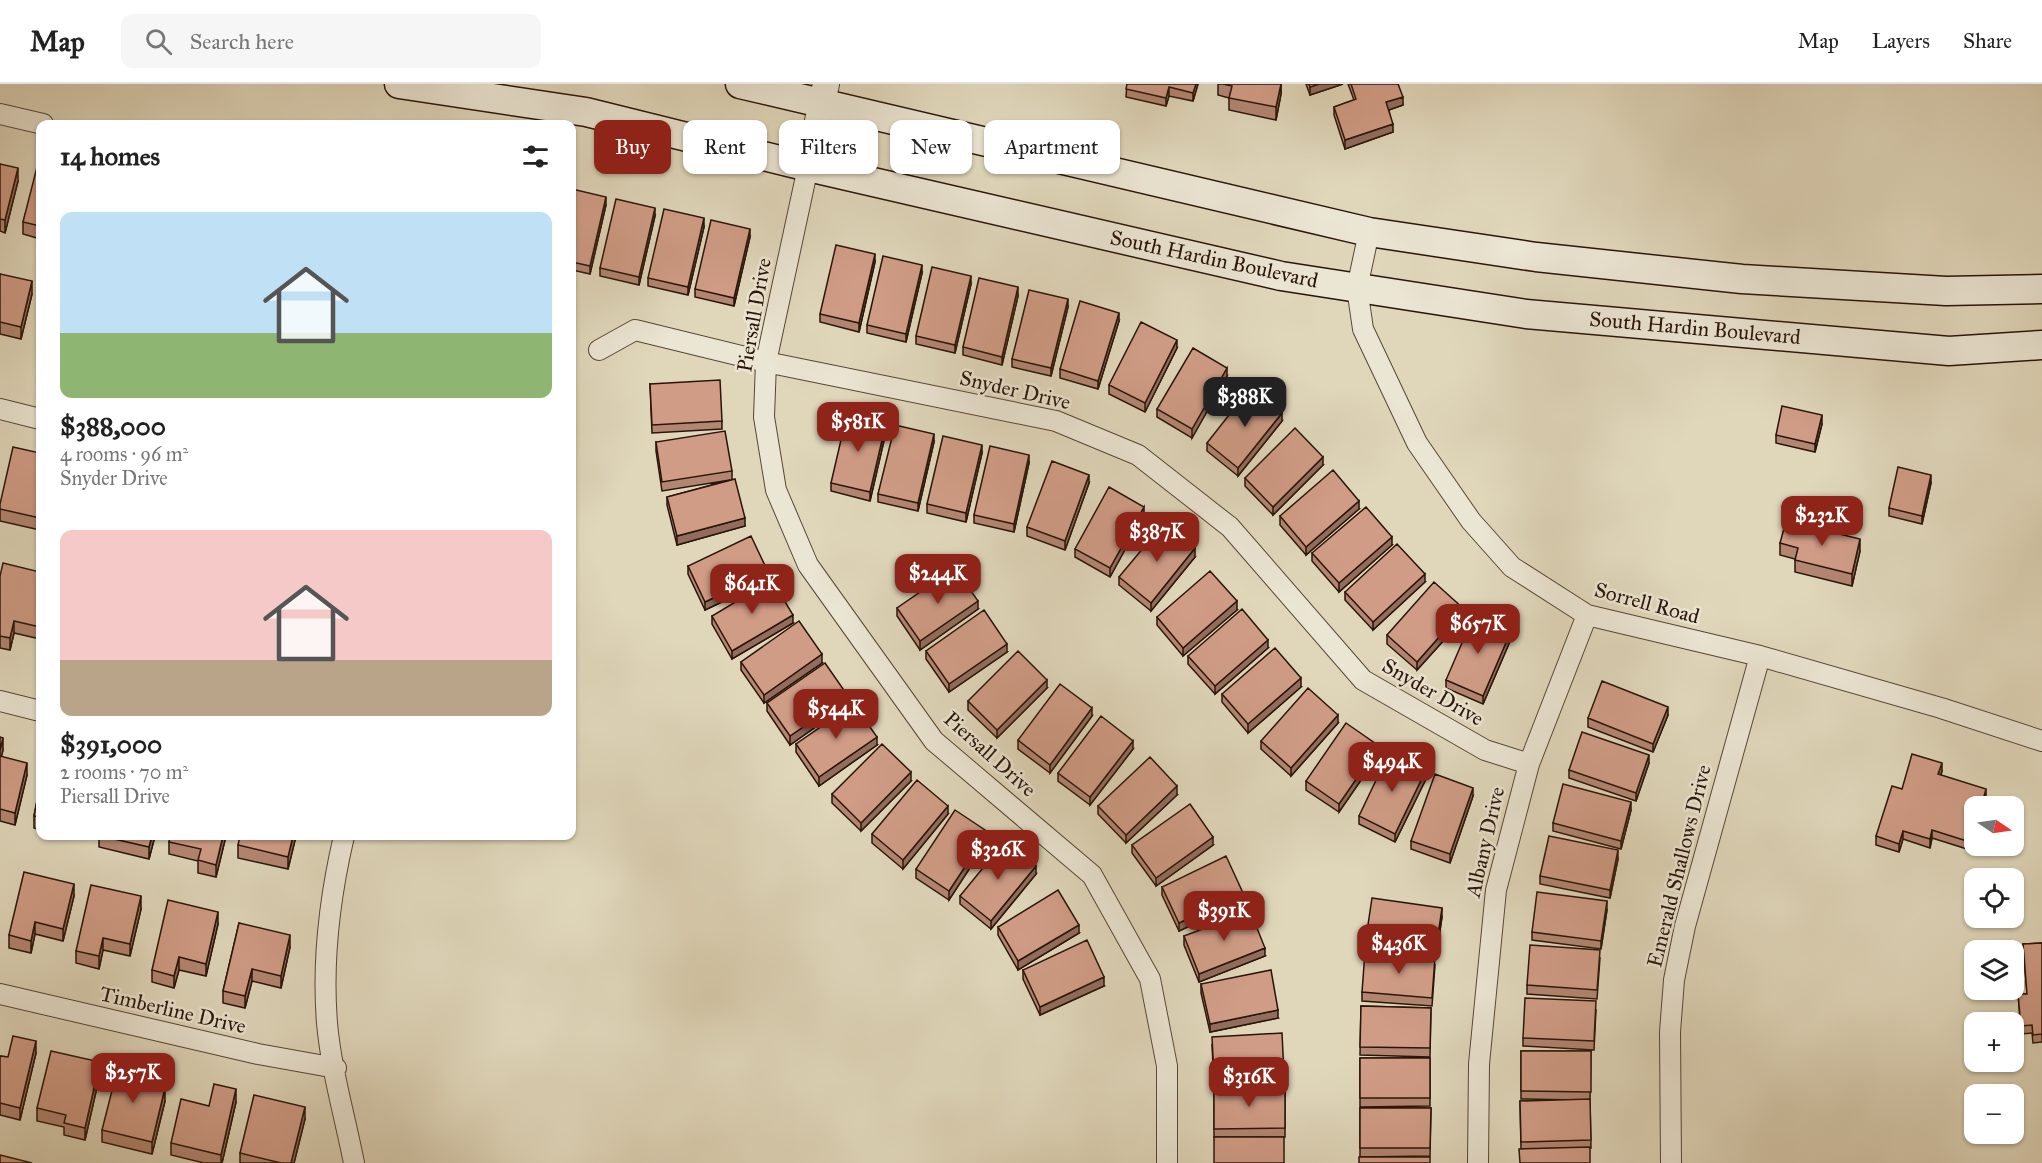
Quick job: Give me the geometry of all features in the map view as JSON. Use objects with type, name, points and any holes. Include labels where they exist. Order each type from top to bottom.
[{"type":"main road","name":"South Hardin Boulevard","points":[[399,84],[586,112],[779,159]]},
{"type":"main road","points":[[740,84],[824,94],[1369,232],[1536,257],[1743,279],[1946,291],[2042,289]]},
{"type":"main road","name":"South Hardin Boulevard","points":[[842,174],[1270,274],[1526,314],[1948,351],[2042,345]]},
{"type":"street","points":[[818,120],[824,94]]},
{"type":"street","points":[[0,114],[36,122]]},
{"type":"street","name":"Piersall Drive","points":[[806,174],[766,362],[764,417],[776,490],[808,566],[934,741],[1092,875],[1150,979],[1167,1066],[1167,1163]]},
{"type":"street","name":"Sorrell Road","points":[[1369,232],[1358,288],[1363,329],[1417,443],[1464,511],[1512,567],[1587,615],[1760,656],[1941,708],[2042,741]]},
{"type":"street","name":"Snyder Drive","points":[[598,350],[635,330],[766,362],[1056,421],[1138,455],[1230,527],[1363,680],[1485,750],[1529,764]]},
{"type":"street","points":[[0,409],[36,419]]},
{"type":"street","name":"Albany Drive","points":[[1478,1163],[1479,1064],[1496,890],[1529,764],[1587,615]]},
{"type":"street","name":"Emerald Shallows Drive","points":[[1671,1163],[1670,1032],[1674,980],[1685,926],[1760,656]]},
{"type":"street","points":[[0,701],[36,710]]},
{"type":"street","points":[[343,840],[330,924],[325,990],[328,1026],[354,1163]]},
{"type":"street","name":"Timberline Drive","points":[[0,994],[258,1054],[336,1068]]},
{"type":"building","points":[[1127,84],[1196,84],[1193,93],[1169,87],[1166,98],[1126,89]]},
{"type":"building","points":[[1223,84],[1281,84],[1276,107],[1229,98],[1232,86]]},
{"type":"building","points":[[1351,84],[1398,84],[1403,97],[1386,102],[1393,124],[1345,140],[1334,107],[1356,99]]},
{"type":"building","points":[[0,164],[18,168],[5,220],[0,219]]},
{"type":"building","points":[[36,171],[36,225],[23,222]]},
{"type":"building","points":[[576,190],[606,197],[590,266],[576,263]]},
{"type":"building","points":[[616,199],[655,208],[639,277],[600,268]]},
{"type":"building","points":[[664,209],[704,218],[688,287],[648,278]]},
{"type":"building","points":[[711,220],[750,229],[734,298],[695,289]]},
{"type":"building","points":[[836,245],[875,254],[859,323],[820,314]]},
{"type":"building","points":[[883,256],[922,265],[906,334],[867,325]]},
{"type":"building","points":[[932,267],[971,276],[955,345],[916,336]]},
{"type":"building","points":[[0,274],[32,281],[21,327],[0,322]]},
{"type":"building","points":[[979,278],[1018,287],[1002,357],[963,347]]},
{"type":"building","points":[[1029,290],[1068,299],[1051,368],[1012,359]]},
{"type":"building","points":[[1080,301],[1119,313],[1098,381],[1060,369]]},
{"type":"building","points":[[1141,322],[1177,340],[1145,403],[1109,385]]},
{"type":"building","points":[[1193,348],[1227,368],[1192,429],[1157,409]]},
{"type":"building","points":[[720,380],[722,421],[652,425],[650,384]]},
{"type":"building","points":[[1251,387],[1282,413],[1238,468],[1207,443]]},
{"type":"building","points":[[1782,406],[1822,415],[1815,444],[1776,435]]},
{"type":"building","points":[[847,414],[886,423],[870,492],[831,483]]},
{"type":"building","points":[[895,425],[934,434],[918,503],[878,494]]},
{"type":"building","points":[[1295,428],[1323,457],[1273,507],[1245,478]]},
{"type":"building","points":[[725,431],[732,471],[662,482],[656,442]]},
{"type":"building","points":[[943,436],[982,445],[966,513],[927,504]]},
{"type":"building","points":[[990,446],[1029,455],[1014,524],[974,515]]},
{"type":"building","points":[[13,447],[36,452],[36,517],[0,509]]},
{"type":"building","points":[[1052,461],[1089,475],[1065,541],[1027,527]]},
{"type":"building","points":[[1898,467],[1931,475],[1922,516],[1889,508]]},
{"type":"building","points":[[1333,470],[1359,501],[1306,547],[1280,516]]},
{"type":"building","points":[[735,479],[745,518],[677,536],[667,497]]},
{"type":"building","points":[[1109,487],[1144,507],[1110,568],[1075,549]]},
{"type":"building","points":[[1366,507],[1392,537],[1339,583],[1312,553]]},
{"type":"building","points":[[1786,521],[1860,539],[1852,574],[1795,560],[1798,548],[1780,543]]},
{"type":"building","points":[[1164,523],[1195,548],[1151,603],[1119,577]]},
{"type":"building","points":[[751,536],[768,572],[705,602],[688,566]]},
{"type":"building","points":[[1397,544],[1425,574],[1373,622],[1345,592]]},
{"type":"building","points":[[3,563],[36,571],[36,626],[14,621],[10,638],[0,636],[0,576]]},
{"type":"building","points":[[955,568],[978,601],[920,641],[897,608]]},
{"type":"building","points":[[1210,571],[1237,601],[1183,648],[1157,617]]},
{"type":"building","points":[[772,580],[793,615],[732,651],[712,616]]},
{"type":"building","points":[[1434,582],[1464,609],[1417,662],[1387,635]]},
{"type":"building","points":[[1242,609],[1268,640],[1215,686],[1188,656]]},
{"type":"building","points":[[984,610],[1007,644],[949,684],[926,651]]},
{"type":"building","points":[[1474,615],[1511,631],[1483,696],[1446,680]]},
{"type":"building","points":[[799,621],[822,654],[764,695],[741,662]]},
{"type":"building","points":[[1275,648],[1301,678],[1248,724],[1222,694]]},
{"type":"building","points":[[1018,651],[1047,680],[997,730],[968,701]]},
{"type":"building","points":[[825,663],[848,696],[790,736],[767,703]]},
{"type":"building","points":[[1602,681],[1668,707],[1653,744],[1588,718]]},
{"type":"building","points":[[1060,684],[1092,708],[1050,765],[1018,740]]},
{"type":"building","points":[[1308,688],[1338,715],[1291,768],[1261,741]]},
{"type":"building","points":[[854,704],[877,737],[819,777],[796,744]]},
{"type":"building","points":[[1101,716],[1133,741],[1090,797],[1058,773]]},
{"type":"building","points":[[1346,723],[1379,746],[1339,804],[1306,781]]},
{"type":"building","points":[[1582,732],[1649,755],[1636,793],[1569,770]]},
{"type":"building","points":[[882,744],[911,772],[861,823],[832,794]]},
{"type":"building","points":[[1389,753],[1426,770],[1395,834],[1359,816]]},
{"type":"building","points":[[1912,754],[1942,763],[1938,774],[1986,789],[1984,796],[1964,796],[1964,840],[1932,830],[1930,839],[1903,831],[1899,844],[1876,836],[1892,786],[1902,789]]},
{"type":"building","points":[[0,756],[27,763],[15,813],[0,809]]},
{"type":"building","points":[[1150,757],[1177,786],[1126,835],[1098,806]]},
{"type":"building","points":[[1435,774],[1473,788],[1450,854],[1411,841]]},
{"type":"building","points":[[917,780],[948,806],[903,860],[872,834]]},
{"type":"building","points":[[1563,784],[1631,802],[1621,841],[1553,823]]},
{"type":"building","points":[[1190,804],[1213,837],[1156,878],[1132,845]]},
{"type":"building","points":[[955,810],[988,832],[949,891],[916,869]]},
{"type":"building","points":[[1549,836],[1618,850],[1610,890],[1540,876]]},
{"type":"building","points":[[118,840],[151,840],[149,847]]},
{"type":"building","points":[[169,840],[222,840],[216,865],[198,860],[201,849],[169,842]]},
{"type":"building","points":[[239,840],[292,840],[288,857],[238,845]]},
{"type":"building","points":[[1005,841],[1036,866],[991,921],[960,896]]},
{"type":"building","points":[[1226,856],[1243,893],[1179,923],[1162,887]]},
{"type":"building","points":[[24,872],[74,884],[63,929],[35,922],[31,941],[9,935]]},
{"type":"building","points":[[91,885],[141,896],[130,944],[103,938],[99,956],[76,951]]},
{"type":"building","points":[[1058,890],[1079,925],[1018,961],[998,927]]},
{"type":"building","points":[[1537,892],[1607,901],[1601,941],[1532,932]]},
{"type":"building","points":[[1372,898],[1442,908],[1436,948],[1366,938]]},
{"type":"building","points":[[168,900],[218,912],[206,964],[179,957],[174,976],[152,970]]},
{"type":"building","points":[[1250,911],[1265,948],[1199,974],[1184,936]]},
{"type":"building","points":[[239,923],[290,935],[281,976],[252,969],[245,996],[223,991]]},
{"type":"building","points":[[1087,940],[1104,977],[1040,1007],[1023,970]]},
{"type":"building","points":[[2042,943],[2042,1034],[2033,1035],[2032,1025],[2024,1026],[2024,1012],[2020,1012],[2019,1000],[2024,1000],[2024,994],[2027,994],[2024,944]]},
{"type":"building","points":[[1530,945],[1600,950],[1597,990],[1527,985]]},
{"type":"building","points":[[1365,952],[1435,957],[1432,998],[1362,992]]},
{"type":"building","points":[[1271,970],[1278,1010],[1210,1024],[1201,984]]},
{"type":"building","points":[[1525,998],[1596,1001],[1594,1041],[1523,1038]]},
{"type":"building","points":[[1361,1006],[1431,1008],[1430,1048],[1360,1047]]},
{"type":"building","points":[[1282,1033],[1284,1074],[1214,1077],[1212,1037]]},
{"type":"building","points":[[13,1036],[36,1041],[20,1108],[0,1103],[0,1056],[8,1057]]},
{"type":"building","points":[[51,1051],[100,1062],[85,1128],[64,1123],[66,1115],[37,1108]]},
{"type":"building","points":[[1521,1051],[1591,1051],[1591,1092],[1521,1091]]},
{"type":"building","points":[[1360,1058],[1430,1058],[1430,1098],[1360,1098]]},
{"type":"building","points":[[120,1059],[143,1065],[139,1082],[165,1088],[152,1142],[102,1130]]},
{"type":"building","points":[[214,1084],[236,1089],[221,1155],[171,1143],[181,1099],[209,1106]]},
{"type":"building","points":[[1214,1088],[1285,1088],[1285,1128],[1214,1129]]},
{"type":"building","points":[[254,1095],[305,1107],[291,1163],[281,1163],[240,1153]]},
{"type":"building","points":[[1590,1099],[1591,1140],[1521,1142],[1520,1101]]},
{"type":"building","points":[[1360,1108],[1431,1108],[1430,1148],[1360,1148]]},
{"type":"building","points":[[1214,1137],[1284,1137],[1284,1163],[1214,1163]]},
{"type":"building","points":[[1590,1147],[1590,1163],[1520,1163],[1519,1149]]},
{"type":"building","points":[[0,1155],[32,1163],[0,1163]]},
{"type":"building","points":[[1359,1157],[1430,1157],[1430,1163],[1359,1163]]}]
